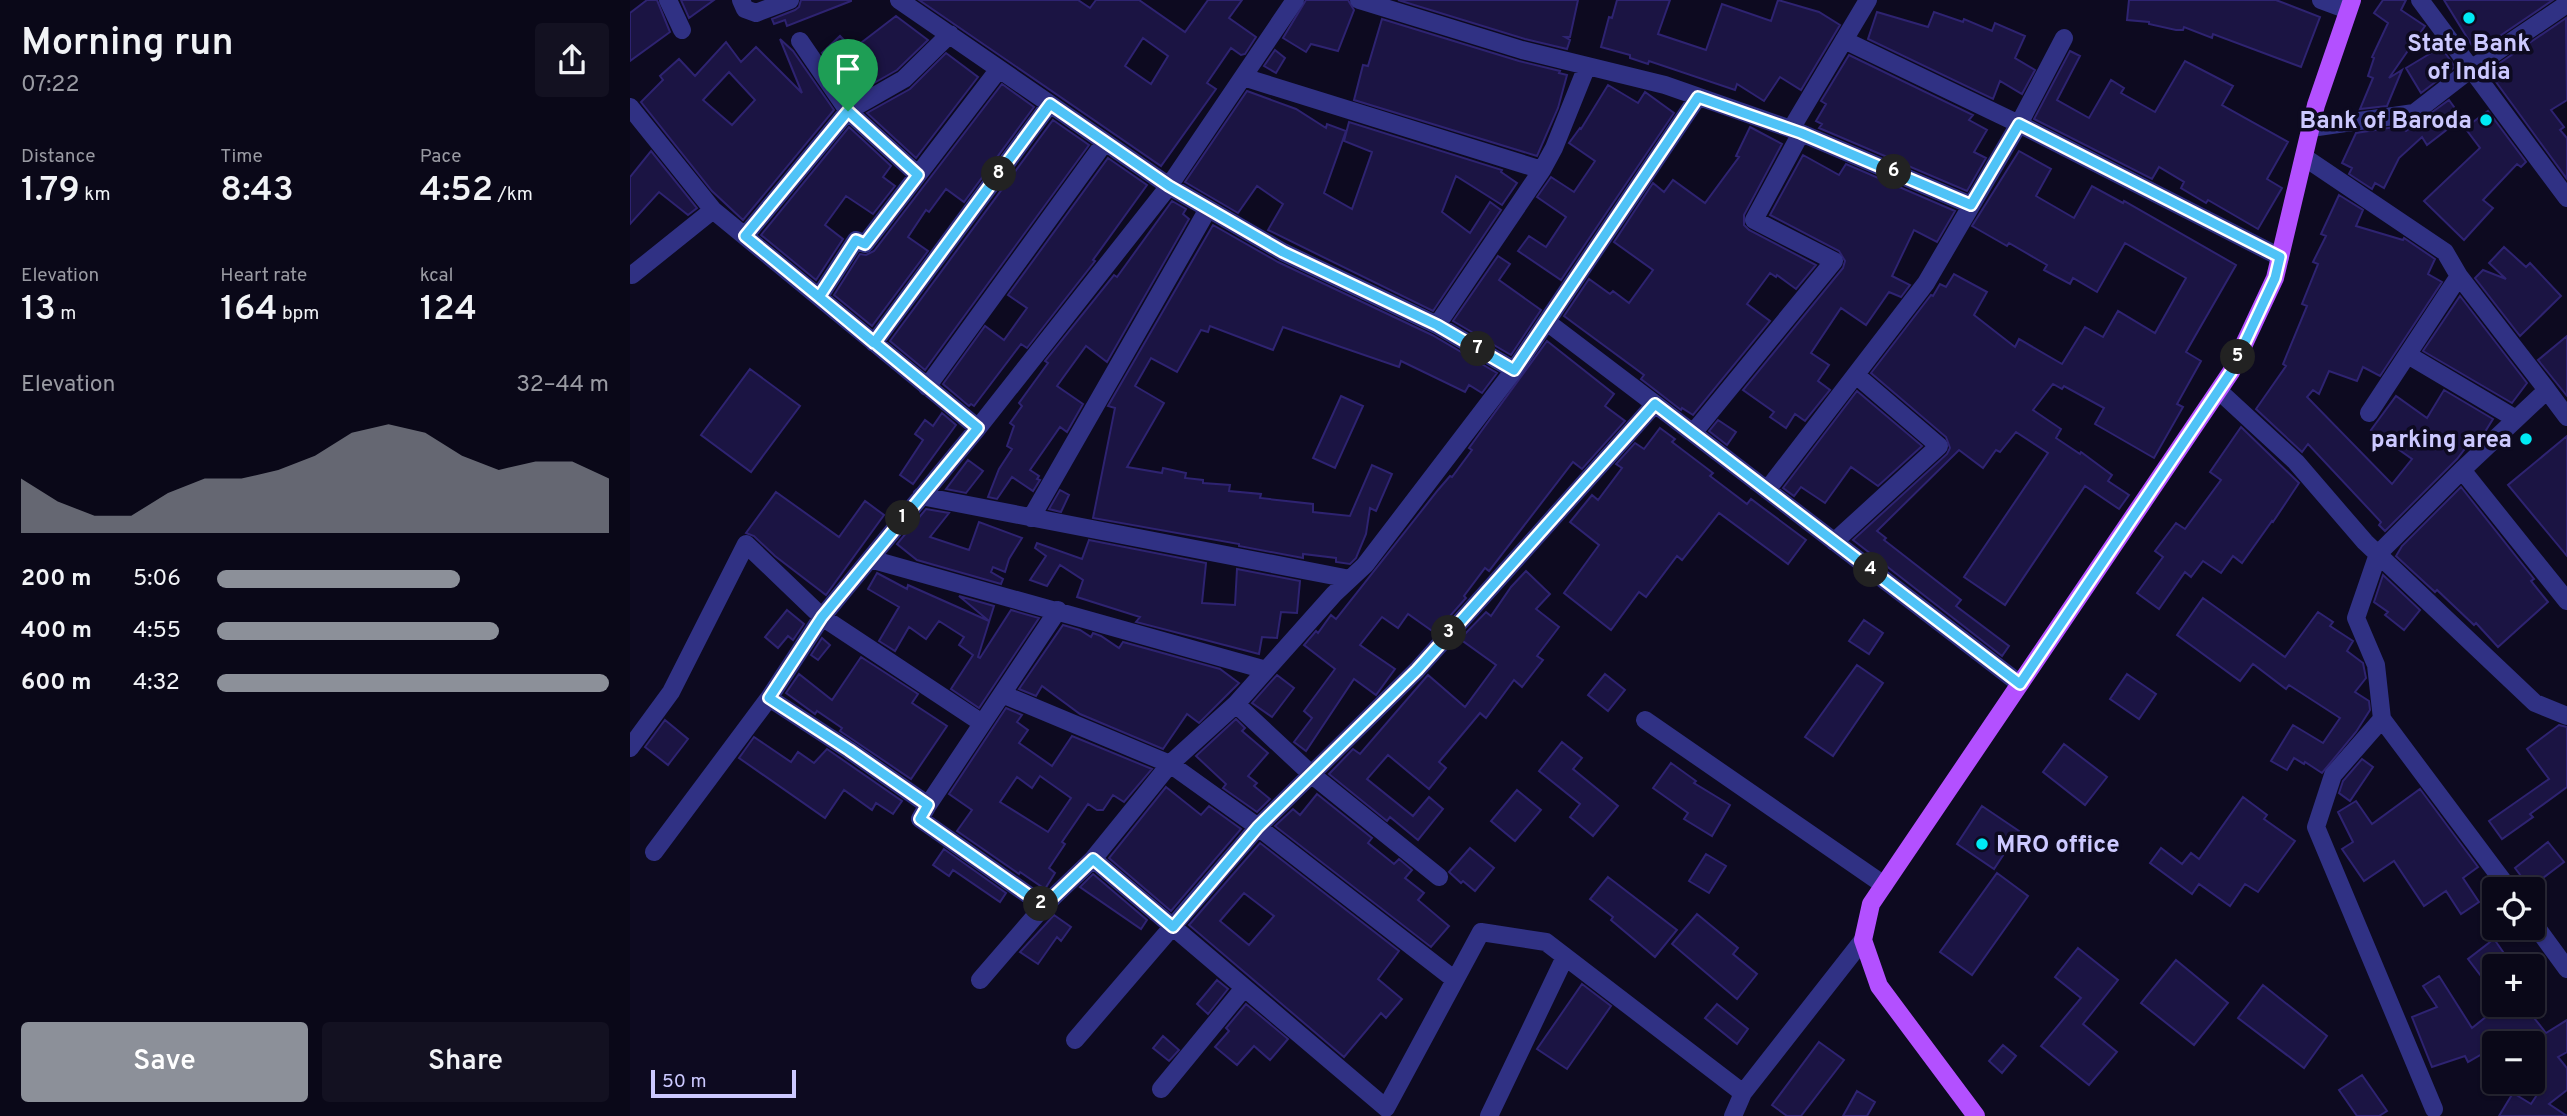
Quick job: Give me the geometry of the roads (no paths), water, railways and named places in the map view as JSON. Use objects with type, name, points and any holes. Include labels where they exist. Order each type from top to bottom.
[{"type":"main road","points":[[1976,1116],[1879,986],[1863,940],[1871,904],[2231,372],[2275,278],[2316,105],[2350,5]]},
{"type":"street","points":[[668,0],[682,30]]},
{"type":"street","points":[[741,0],[745,9],[756,13],[790,0]]},
{"type":"street","points":[[899,0],[1169,186],[1283,252],[1437,325],[1514,370]]},
{"type":"street","points":[[654,852],[769,698],[822,617],[978,428],[1169,186],[1295,0]]},
{"type":"street","points":[[1359,0],[1522,50],[1665,85],[1796,131],[1971,205]]},
{"type":"street","points":[[1693,433],[1834,261],[1754,220],[1796,131],[1868,0]]},
{"type":"street","points":[[2321,0],[2350,5]]},
{"type":"street","points":[[2420,0],[2567,197]]},
{"type":"street","points":[[2311,128],[2414,113],[2471,69],[2567,4]]},
{"type":"street","points":[[745,236],[848,111],[904,79],[950,34]]},
{"type":"street","points":[[1767,490],[1926,283],[2019,124],[2064,38]]},
{"type":"street","points":[[1844,40],[2019,124],[2280,257]]},
{"type":"street","points":[[800,41],[848,111],[918,175]]},
{"type":"street","points":[[1437,325],[1542,170],[1554,148],[1587,66]]},
{"type":"street","points":[[819,297],[856,240],[865,244],[999,69]]},
{"type":"street","points":[[1243,77],[1542,170]]},
{"type":"street","points":[[979,980],[1044,906],[1093,859],[1170,764],[1236,704],[1349,579],[1365,565],[1514,370],[1698,97]]},
{"type":"street","points":[[874,343],[1050,104]]},
{"type":"street","points":[[630,107],[713,210],[978,428]]},
{"type":"street","points":[[928,387],[1105,142]]},
{"type":"street","points":[[2304,157],[2445,252],[2459,276],[2567,417]]},
{"type":"street","points":[[1031,518],[1208,209]]},
{"type":"street","points":[[631,275],[713,210]]},
{"type":"street","points":[[2370,413],[2459,276]]},
{"type":"street","points":[[1546,322],[2020,684]]},
{"type":"street","points":[[2408,355],[2516,419]]},
{"type":"street","points":[[1834,542],[1939,446],[1856,375]]},
{"type":"street","points":[[2500,877],[2382,719],[2376,665],[2356,618],[2378,554],[2547,390]]},
{"type":"street","points":[[2219,391],[2296,462],[2378,554],[2535,703],[2567,716]]},
{"type":"street","points":[[1075,1040],[1258,827],[1417,670],[1655,404]]},
{"type":"street","points":[[2462,470],[2567,600]]},
{"type":"street","points":[[921,496],[1349,579]]},
{"type":"street","points":[[630,748],[671,692],[746,544],[822,617],[982,723]]},
{"type":"street","points":[[870,559],[1266,670]]},
{"type":"street","points":[[1044,906],[920,819],[1058,610]]},
{"type":"street","points":[[1002,694],[1170,764],[1258,827],[1455,979]]},
{"type":"street","points":[[769,698],[928,805]]},
{"type":"street","points":[[1236,704],[1311,774],[1439,877]]},
{"type":"street","points":[[2382,719],[2333,775],[2316,827],[2435,1114]]},
{"type":"street","points":[[1645,720],[1884,885]]},
{"type":"street","points":[[1093,859],[1384,1112],[1481,932],[1546,942],[1743,1093]]},
{"type":"street","points":[[2545,938],[2567,968]]},
{"type":"street","points":[[1733,1116],[1743,1093],[1863,940]]},
{"type":"street","points":[[1489,1116],[1565,957]]},
{"type":"street","points":[[1161,1088],[1244,988]]},
{"type":"place","name":"State Bank of India","points":[[2469,18]]},
{"type":"place","name":"Bank of Baroda","points":[[2486,120]]},
{"type":"place","name":"parking area","points":[[2526,439]]},
{"type":"place","name":"MRO office","points":[[1982,844]]}]
